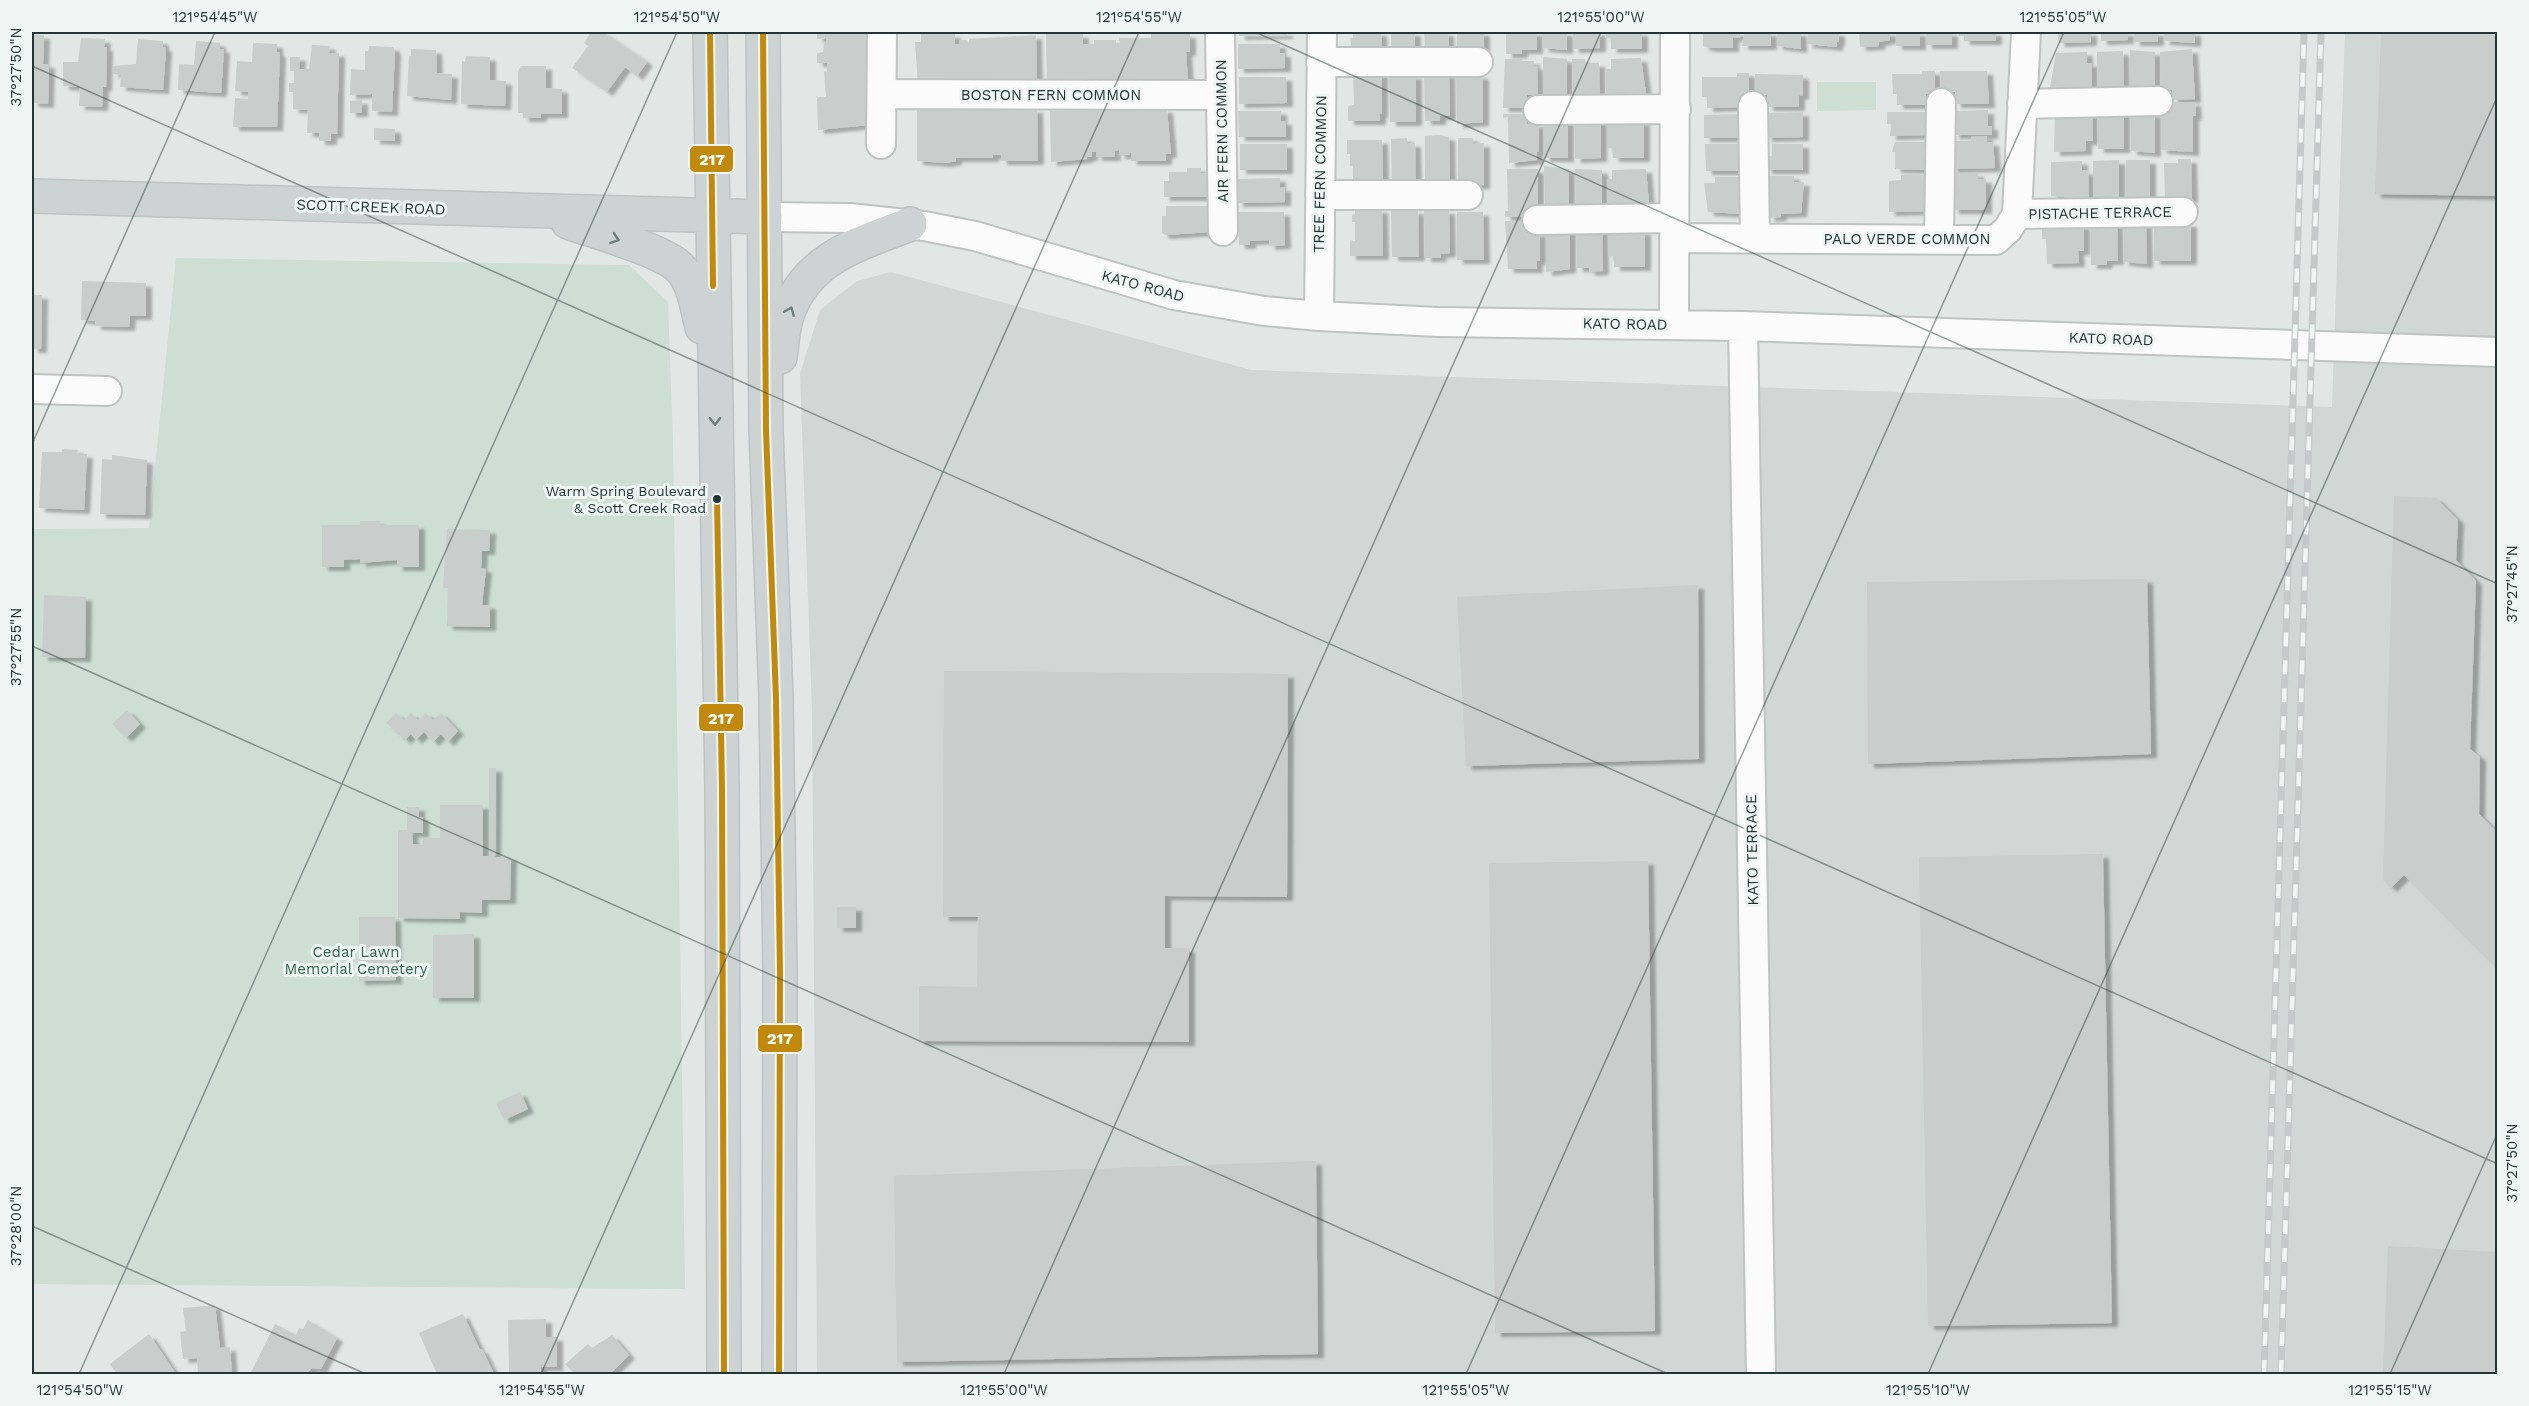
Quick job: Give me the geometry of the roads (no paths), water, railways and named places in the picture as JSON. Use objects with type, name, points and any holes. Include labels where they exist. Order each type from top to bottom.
[{"type":"main road","points":[[710,32],[722,788],[724,1374]]},
{"type":"main road","points":[[763,32],[766,430],[776,698],[780,972],[779,1374]]},
{"type":"main road","name":"SCOTT CREEK ROAD","points":[[32,196],[765,217]]},
{"type":"main road","points":[[540,212],[646,249],[679,266],[692,288],[714,372]]},
{"type":"main road","points":[[766,430],[788,312],[813,270],[835,254],[910,224]]},
{"type":"street","points":[[881,144],[882,32]]},
{"type":"street","name":"AIR FERN COMMON","points":[[1220,32],[1224,231]]},
{"type":"street","name":"TREE FERN COMMON","points":[[1319,316],[1322,32]]},
{"type":"street","points":[[1674,324],[1675,32]]},
{"type":"street","points":[[2017,214],[2026,32]]},
{"type":"street","points":[[1322,62],[1478,62]]},
{"type":"street","name":"BOSTON FERN COMMON","points":[[882,94],[1221,95]]},
{"type":"street","points":[[2022,104],[2158,101]]},
{"type":"street","points":[[1939,239],[1941,103]]},
{"type":"street","points":[[1753,106],[1755,238]]},
{"type":"street","points":[[1538,110],[1676,109]]},
{"type":"street","points":[[1320,195],[1468,195]]},
{"type":"street","name":"PISTACHE TERRACE","points":[[2017,214],[2183,212]]},
{"type":"street","name":"PALO VERDE COMMON","points":[[1537,220],[1674,228],[1755,238],[1996,240],[2008,229],[2017,214]]},
{"type":"street","name":"KATO ROAD","points":[[765,217],[850,218],[910,224],[975,236],[1131,284],[1209,303],[1319,316],[1438,322],[1743,326],[2498,352]]},
{"type":"street","name":"KATO TERRACE","points":[[1743,326],[1761,1374]]},
{"type":"street","points":[[32,389],[107,391]]},
{"type":"railway","points":[[2264,1374],[2304,32]]},
{"type":"railway","points":[[2281,1374],[2321,32]]},
{"type":"place","name":"Warm Spring Boulevard & Scott Creek Road","points":[[717,499]]},
{"type":"park label","name":"Cedar Lawn Memorial Cemetery","points":[[356,960]]}]
